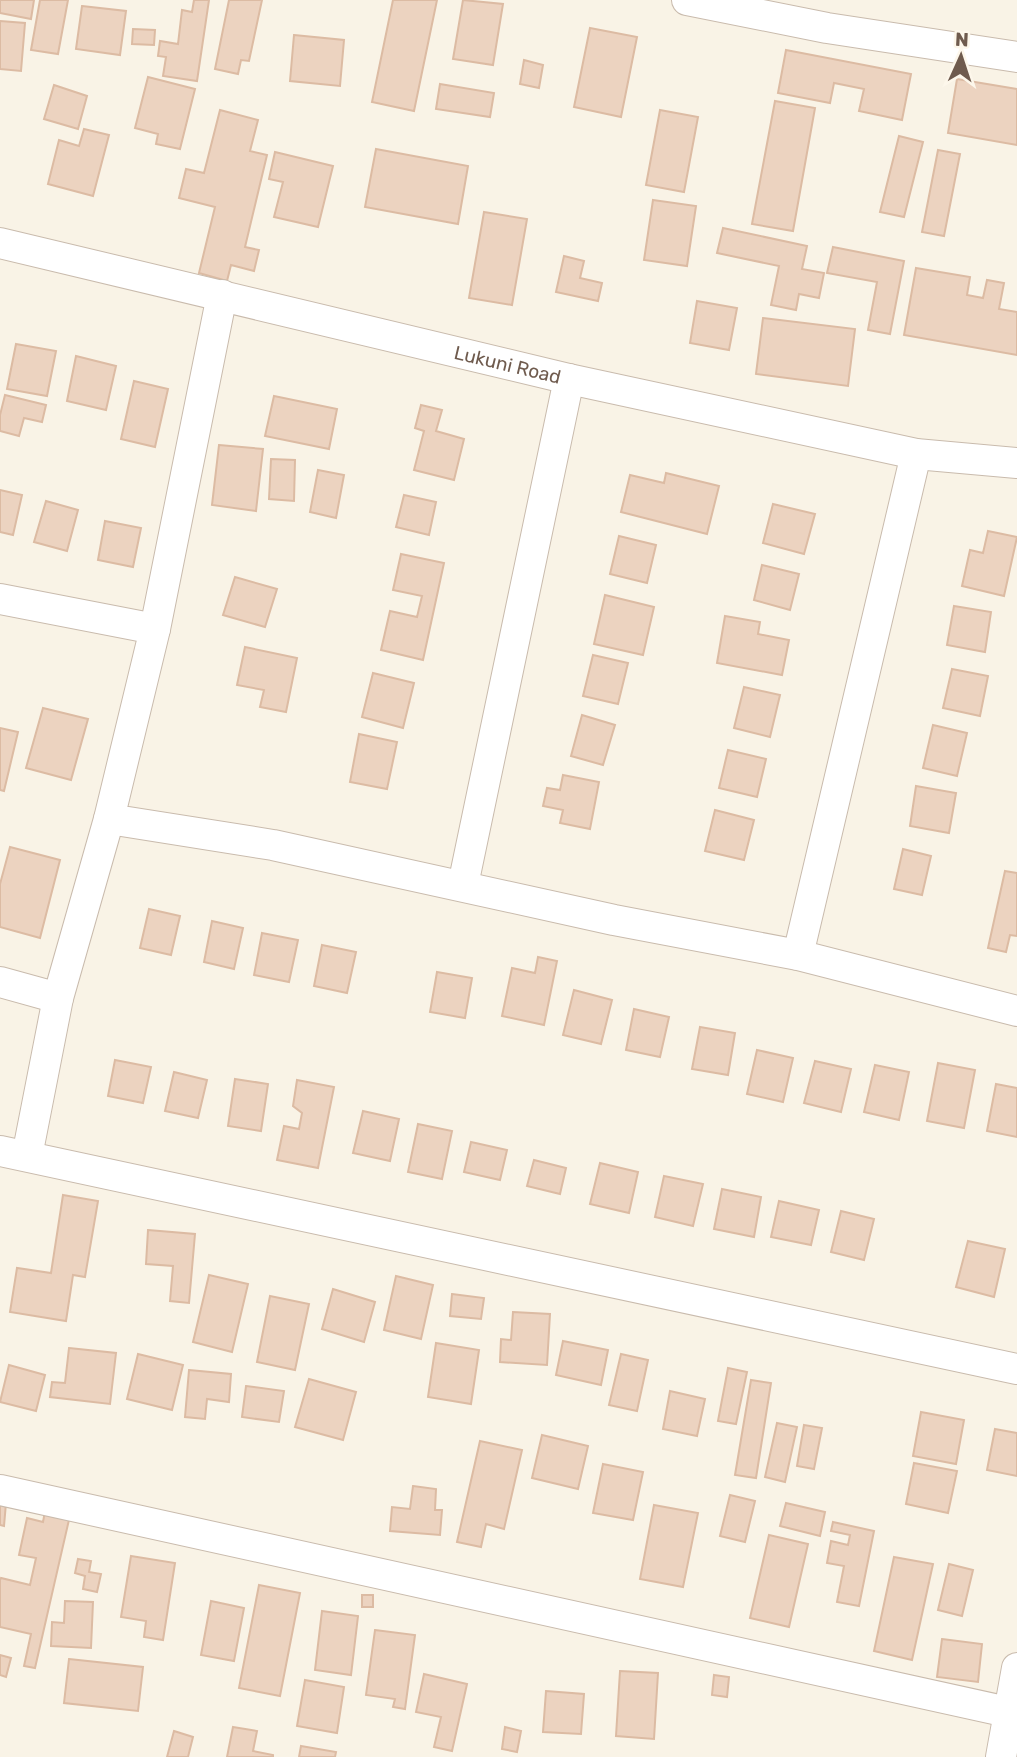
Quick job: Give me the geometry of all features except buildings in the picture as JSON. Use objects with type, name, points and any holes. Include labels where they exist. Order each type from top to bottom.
[{"type":"street","points":[[687,0],[827,28],[1017,58]]},
{"type":"street","name":"Lukuni Road","points":[[0,243],[569,379],[916,454],[1017,463]]},
{"type":"street","points":[[222,295],[155,629],[109,819],[13,1154],[1017,1369]]},
{"type":"street","points":[[463,885],[569,379]]},
{"type":"street","points":[[798,955],[916,454]]},
{"type":"street","points":[[0,599],[155,629]]},
{"type":"street","points":[[109,819],[273,845],[614,920],[798,955],[1017,1011]]},
{"type":"street","points":[[0,982],[58,998]]},
{"type":"street","points":[[0,1490],[1012,1713]]},
{"type":"street","points":[[1001,1757],[1012,1713],[1017,1668]]}]
